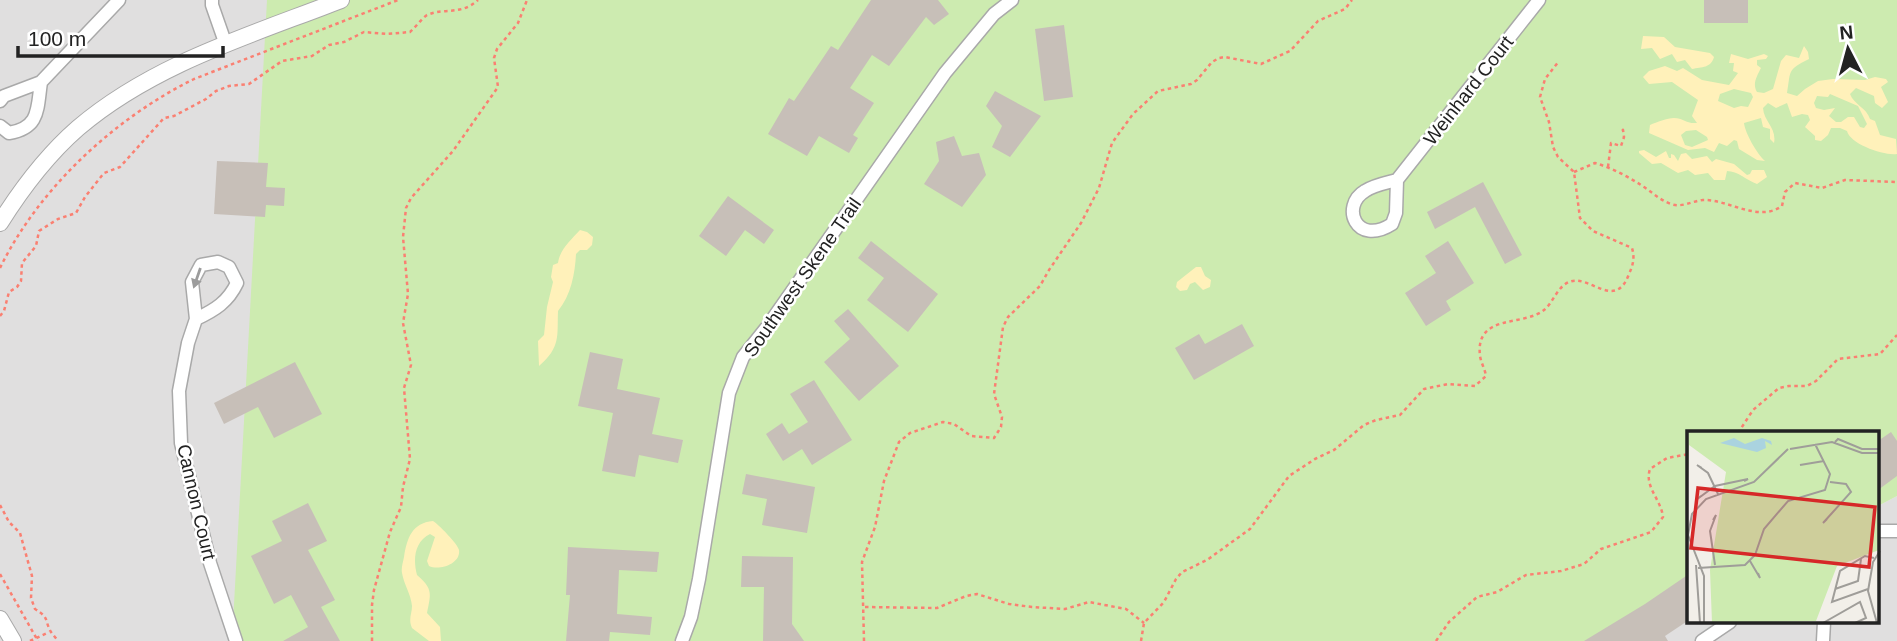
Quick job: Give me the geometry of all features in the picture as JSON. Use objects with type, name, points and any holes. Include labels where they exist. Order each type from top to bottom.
[{"type":"street","points":[[0,101],[4,96],[41,82],[119,0]]},
{"type":"street","points":[[0,223],[33,175],[77,129],[137,86],[176,66],[341,0]]},
{"type":"street","name":"Southwest Skene Trail","points":[[682,641],[691,617],[699,579],[729,393],[743,357],[767,327],[945,74],[994,14],[1012,0]]},
{"type":"street","name":"Weinhard Court","points":[[1397,180],[1539,0]]},
{"type":"street","points":[[210,2],[226,45]]},
{"type":"street","points":[[0,126],[9,134],[30,127],[35,119],[41,82]]},
{"type":"street","points":[[1397,180],[1396,214],[1392,224],[1373,233],[1363,230],[1356,223],[1353,211],[1355,200],[1365,191],[1397,180]]},
{"type":"street","name":"Cannon Court","points":[[196,319],[211,312],[230,297],[237,283],[229,267],[218,262],[201,265],[192,282],[196,319],[188,343],[180,391],[181,443],[210,564],[236,641]]},
{"type":"street","points":[[0,619],[13,641]]},
{"type":"street","points":[[1702,641],[1727,624]]},
{"type":"path","points":[[0,268],[15,239],[69,173],[133,114],[162,94],[398,0]]},
{"type":"path","points":[[0,316],[9,292],[21,281],[22,263],[36,246],[39,232],[58,219],[76,213],[104,173],[120,167],[164,118],[174,116],[229,86],[249,84],[282,61],[312,57],[329,45],[344,42],[364,32],[410,32],[424,17],[434,13],[460,11],[478,0]]},
{"type":"path","points":[[372,641],[374,590],[390,532],[401,507],[402,487],[410,459],[404,388],[411,365],[403,323],[408,294],[403,237],[406,208],[411,198],[453,151],[498,87],[494,58],[497,49],[518,23],[527,0]]},
{"type":"path","points":[[864,641],[862,562],[875,527],[884,481],[899,442],[910,433],[943,422],[954,424],[971,436],[981,439],[994,438],[998,434],[1002,417],[993,394],[1003,327],[1008,317],[1040,286],[1081,223],[1099,188],[1112,143],[1133,114],[1158,92],[1191,84],[1219,58],[1261,64],[1290,51],[1318,21],[1345,9],[1352,0]]},
{"type":"path","points":[[1141,641],[1144,622],[1164,603],[1182,572],[1207,560],[1250,529],[1289,476],[1334,450],[1364,425],[1400,415],[1424,389],[1448,384],[1468,387],[1481,384],[1486,376],[1480,359],[1480,347],[1487,331],[1499,323],[1545,310],[1569,282],[1577,281],[1602,291],[1614,291],[1622,287],[1634,263],[1632,248],[1593,231],[1580,218],[1574,172],[1553,147],[1549,122],[1540,97],[1545,79],[1559,61]]},
{"type":"path","points":[[1608,167],[1611,143],[1621,146],[1623,141],[1624,133],[1621,128]]},
{"type":"path","points":[[1574,172],[1595,163],[1634,180],[1651,195],[1670,204],[1679,206],[1704,200],[1750,211],[1777,209],[1782,206],[1785,192],[1795,183],[1822,188],[1845,180],[1897,182]]},
{"type":"path","points":[[1739,431],[1753,410],[1779,388],[1808,386],[1838,359],[1880,354],[1897,335]]},
{"type":"path","points":[[1436,641],[1449,622],[1477,597],[1497,592],[1526,575],[1561,571],[1584,564],[1601,549],[1651,532],[1663,517],[1661,506],[1647,477],[1650,469],[1667,458],[1687,454]]},
{"type":"path","points":[[0,505],[9,522],[20,533],[32,576],[31,598],[35,609],[44,614],[50,623],[50,631],[58,641]]},
{"type":"path","points":[[0,574],[37,639]]},
{"type":"path","points":[[865,607],[937,608],[977,594],[1009,604],[1032,607],[1065,609],[1089,602],[1126,609],[1144,622]]},
{"type":"path","points":[[30,641],[50,631]]},
{"type":"shaded area","points":[[0,0],[415,0],[374,641],[0,641]]},
{"type":"shaded area","points":[[1897,496],[1897,641],[1607,641],[1687,601],[1687,624],[1880,624],[1880,505]]},
{"type":"green space","points":[[267,0],[1897,0],[1897,496],[1880,505],[1880,431],[1687,431],[1687,601],[1607,641],[232,641]]},
{"type":"sand","points":[[1643,36],[1664,37],[1675,47],[1710,53],[1714,57],[1713,61],[1692,69],[1685,60],[1677,62],[1672,54],[1660,59],[1652,48],[1641,49]]},
{"type":"sand","points":[[1804,46],[1809,59],[1791,72],[1787,93],[1797,96],[1818,81],[1865,80],[1875,77],[1886,79],[1888,82],[1881,87],[1888,102],[1882,108],[1875,103],[1874,96],[1856,88],[1850,94],[1870,119],[1875,121],[1880,135],[1896,139],[1897,154],[1868,148],[1840,128],[1831,128],[1821,141],[1815,140],[1815,136],[1805,127],[1810,120],[1808,115],[1792,117],[1787,103],[1776,108],[1768,103],[1763,108],[1774,133],[1774,143],[1770,139],[1770,129],[1763,127],[1761,118],[1744,123],[1758,154],[1765,161],[1757,160],[1739,149],[1737,141],[1734,140],[1727,146],[1719,143],[1714,152],[1705,148],[1688,150],[1649,133],[1650,125],[1668,119],[1677,118],[1697,123],[1692,116],[1698,100],[1672,82],[1649,84],[1643,77],[1649,71],[1665,66],[1677,71],[1683,68],[1702,80],[1729,85],[1738,73],[1733,71],[1734,63],[1729,63],[1731,54],[1748,59],[1764,54],[1768,56],[1766,59],[1757,60],[1757,65],[1761,68],[1755,86],[1757,92],[1764,93],[1773,89],[1781,61],[1786,55],[1799,58]],"holes":[[[1734,89],[1751,93],[1753,97],[1748,107],[1734,108],[1718,101],[1720,94]],[[1830,94],[1858,106],[1867,124],[1864,128],[1860,127],[1854,117],[1836,122],[1829,116],[1835,108],[1816,108],[1814,103],[1817,96],[1828,97]],[[1696,130],[1708,140],[1692,147],[1685,145],[1681,135],[1686,131]]]},
{"type":"sand","points":[[1644,150],[1656,157],[1666,151],[1669,158],[1671,154],[1674,155],[1678,161],[1681,154],[1686,153],[1692,159],[1707,156],[1712,162],[1716,159],[1734,164],[1747,175],[1752,170],[1764,170],[1767,177],[1757,184],[1731,171],[1727,171],[1725,180],[1714,180],[1708,173],[1695,175],[1688,170],[1678,173],[1661,163],[1652,164],[1639,153]]},
{"type":"sand","points":[[580,230],[593,237],[592,245],[576,254],[572,284],[558,311],[554,347],[539,366],[538,341],[544,335],[553,282],[553,265],[558,263],[563,249]]},
{"type":"sand","points":[[1196,267],[1201,267],[1205,276],[1211,280],[1210,287],[1203,290],[1195,282],[1190,284],[1187,290],[1180,291],[1176,287],[1177,282]]},
{"type":"sand","points":[[433,521],[452,539],[459,550],[453,563],[438,568],[429,566],[427,561],[435,537],[430,534],[421,542],[416,552],[417,575],[430,592],[427,613],[440,627],[441,641],[429,641],[412,628],[411,602],[402,571],[407,544],[415,528]]},
{"type":"building","points":[[871,0],[938,0],[949,14],[934,25],[926,17],[889,66],[872,55],[850,88],[874,103],[853,135],[858,138],[849,153],[819,136],[807,156],[768,134],[789,98],[794,101],[831,46],[838,50]]},
{"type":"building","points":[[1704,0],[1748,0],[1748,23],[1704,23]]},
{"type":"building","points":[[1064,25],[1073,97],[1044,101],[1035,29]]},
{"type":"building","points":[[995,91],[1041,116],[1010,157],[992,147],[1002,126],[986,106]]},
{"type":"building","points":[[954,136],[962,156],[979,153],[986,175],[962,207],[924,184],[939,161],[936,142]]},
{"type":"building","points":[[217,161],[268,163],[266,187],[285,188],[284,206],[266,205],[265,217],[214,214]]},
{"type":"building","points":[[1483,182],[1522,255],[1505,264],[1475,207],[1435,229],[1427,212]]},
{"type":"building","points":[[728,196],[774,230],[764,244],[745,230],[726,256],[699,236]]},
{"type":"building","points":[[871,241],[938,294],[908,332],[867,300],[884,278],[858,258]]},
{"type":"building","points":[[1448,241],[1474,283],[1446,301],[1451,310],[1426,326],[1405,293],[1436,273],[1425,256]]},
{"type":"building","points":[[848,309],[899,366],[859,401],[824,362],[850,339],[834,321]]},
{"type":"building","points":[[1242,324],[1254,346],[1194,380],[1175,348],[1199,334],[1205,344]]},
{"type":"building","points":[[590,352],[623,359],[617,389],[660,398],[652,434],[683,440],[678,463],[639,455],[635,477],[602,471],[613,413],[578,406]]},
{"type":"building","points":[[295,362],[322,414],[274,438],[258,407],[224,424],[214,403]]},
{"type":"building","points":[[814,380],[852,440],[812,465],[802,449],[783,461],[766,434],[782,423],[789,434],[808,422],[790,394]]},
{"type":"building","points":[[1891,432],[1897,441],[1897,476],[1880,489],[1880,440]]},
{"type":"building","points":[[746,474],[815,487],[807,533],[762,525],[767,499],[742,494]]},
{"type":"building","points":[[308,503],[327,541],[308,550],[335,600],[321,607],[340,641],[283,641],[308,627],[291,595],[274,604],[251,556],[282,541],[272,521]]},
{"type":"building","points":[[568,547],[659,552],[657,572],[619,570],[617,614],[652,617],[650,635],[610,632],[609,641],[566,641],[570,595],[566,595]]},
{"type":"building","points":[[742,556],[793,557],[792,624],[804,641],[763,641],[764,587],[741,587]]},
{"type":"building","points":[[1687,575],[1687,621],[1665,636],[1668,641],[1584,641]]}]
